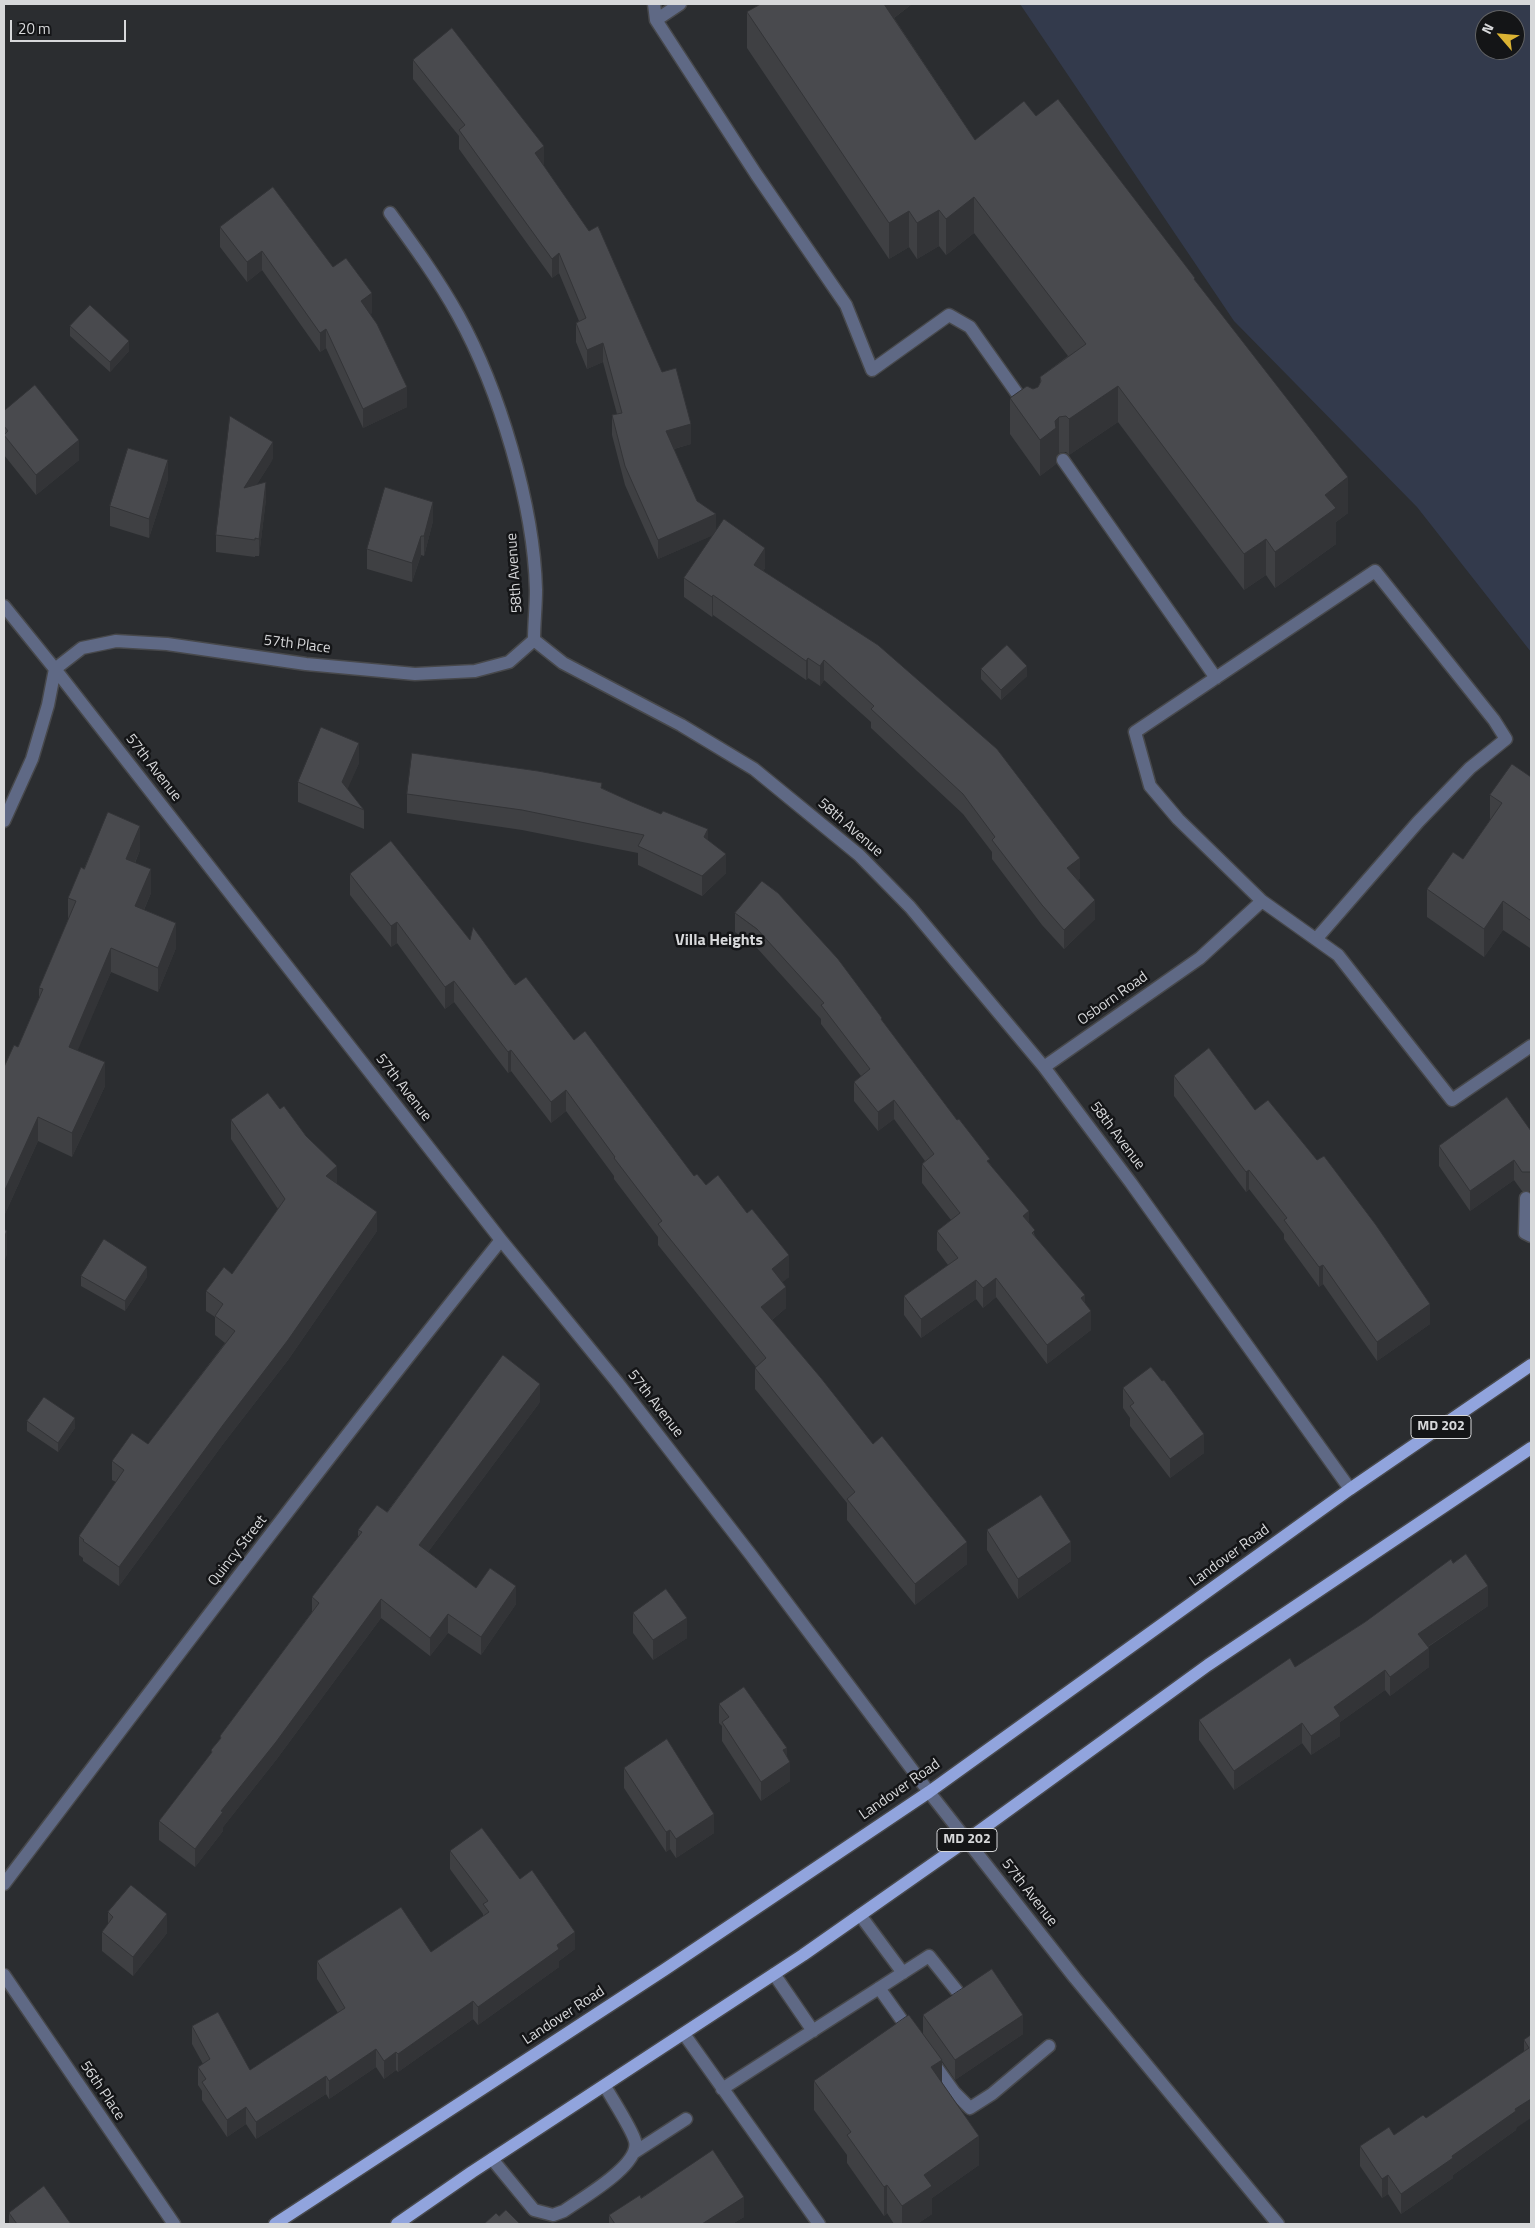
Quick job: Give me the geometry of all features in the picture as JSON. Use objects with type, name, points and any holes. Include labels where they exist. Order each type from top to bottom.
[{"type":"main road","name":"Landover Road","points":[[275,2224],[664,1970],[928,1792],[1350,1489],[1531,1365]]},
{"type":"main road","name":"MD 202","points":[[397,2224],[492,2159],[860,1916],[1208,1665],[1531,1448]]},
{"type":"street","points":[[654,4],[656,20],[756,174],[846,305],[872,370],[950,315],[970,327],[1033,417]]},
{"type":"street","points":[[656,20],[680,4]]},
{"type":"street","name":"58th Avenue","points":[[390,213],[428,265],[458,316],[495,394],[518,472],[530,534],[536,589],[534,640],[562,663],[681,726],[754,769],[858,855],[910,907],[1044,1067],[1131,1183],[1350,1489]]},
{"type":"street","points":[[1063,460],[1216,678]]},
{"type":"street","points":[[1317,938],[1418,822],[1470,768],[1506,739],[1494,720],[1375,571],[1135,732],[1150,786],[1178,819],[1262,901],[1317,938],[1338,955],[1452,1100],[1531,1046]]},
{"type":"street","name":"57th Avenue","points":[[4,606],[501,1240],[617,1382],[739,1539],[928,1792],[1075,1978],[1278,2224]]},
{"type":"street","name":"57th Place","points":[[55,669],[82,648],[116,641],[167,644],[306,664],[415,674],[476,671],[509,662],[534,640]]},
{"type":"street","points":[[4,821],[32,759],[48,705],[55,669]]},
{"type":"street","name":"Osborn Road","points":[[1044,1067],[1200,958],[1262,901]]},
{"type":"street","points":[[1526,1198],[1530,1235]]},
{"type":"street","name":"Quincy Street","points":[[4,1884],[216,1606],[501,1240]]},
{"type":"street","points":[[860,1916],[903,1973]]},
{"type":"street","points":[[722,2089],[929,1956],[957,1991]]},
{"type":"street","points":[[774,1974],[813,2031]]},
{"type":"street","name":"56th Place","points":[[4,1976],[174,2224]]},
{"type":"street","points":[[879,1988],[954,2092],[970,2108],[992,2094],[1049,2046]]},
{"type":"street","points":[[684,2034],[819,2224]]},
{"type":"street","points":[[605,2086],[635,2140],[635,2152]]},
{"type":"street","points":[[492,2159],[534,2210],[553,2215],[564,2211],[625,2168],[635,2152],[686,2119]]},
{"type":"shaded area","points":[[1020,4],[1531,4],[1531,652],[1417,507],[1234,321]]},
{"type":"building","points":[[761,4],[884,4],[975,140],[1024,101],[1036,116],[1058,99],[1194,279],[1348,477],[1325,495],[1336,508],[1275,552],[1266,539],[1244,554],[1118,386],[1069,419],[1066,416],[1059,417],[1055,421],[1056,428],[1040,440],[1010,398],[1027,386],[1033,389],[1038,387],[1041,381],[1040,377],[1086,344],[974,197],[946,219],[939,210],[917,223],[909,211],[889,223],[747,12]]},
{"type":"building","points":[[452,28],[544,146],[535,153],[589,231],[598,226],[662,372],[676,368],[691,424],[666,431],[697,501],[716,514],[658,540],[625,466],[612,415],[622,413],[603,343],[587,350],[576,323],[586,318],[559,253],[552,259],[459,130],[465,125],[413,60]]},
{"type":"building","points":[[273,187],[333,267],[346,258],[372,293],[361,301],[377,324],[407,387],[363,409],[326,329],[320,333],[262,251],[247,262],[220,227]]},
{"type":"building","points":[[90,305],[129,341],[110,362],[70,326]]},
{"type":"building","points":[[35,385],[79,440],[36,475],[4,435],[8,431],[4,426],[4,411]]},
{"type":"building","points":[[230,416],[273,442],[244,488],[266,482],[259,539],[255,538],[255,540],[216,535]]},
{"type":"building","points":[[128,448],[168,460],[149,519],[110,506]]},
{"type":"building","points":[[385,487],[433,502],[424,536],[421,536],[412,563],[367,549]]},
{"type":"building","points":[[724,519],[765,548],[754,565],[878,645],[997,749],[1080,858],[1067,868],[1095,900],[1064,930],[1042,905],[992,840],[995,837],[963,794],[871,709],[874,706],[824,660],[820,666],[808,658],[806,661],[713,595],[712,597],[684,578]]},
{"type":"building","points":[[1007,645],[1027,666],[1001,690],[981,669]]},
{"type":"building","points":[[321,727],[359,743],[342,782],[364,810],[298,782]]},
{"type":"building","points":[[412,753],[538,771],[602,783],[601,788],[632,802],[661,814],[663,811],[708,829],[704,837],[726,854],[702,876],[638,846],[644,835],[522,810],[407,794]]},
{"type":"building","points":[[1512,764],[1531,777],[1531,918],[1530,920],[1503,901],[1484,929],[1427,889],[1453,852],[1463,859],[1502,803],[1490,795]]},
{"type":"building","points":[[108,812],[140,826],[126,859],[151,869],[135,906],[176,923],[158,968],[111,948],[69,1047],[105,1062],[72,1133],[38,1117],[4,1192],[4,1067],[14,1045],[18,1047],[43,989],[39,988],[76,901],[68,898],[81,867],[84,869]]},
{"type":"building","points":[[391,841],[470,940],[473,927],[515,985],[526,977],[574,1040],[585,1031],[694,1176],[697,1174],[706,1185],[718,1175],[747,1213],[752,1209],[789,1255],[772,1269],[786,1287],[761,1307],[821,1378],[873,1444],[882,1436],[967,1542],[915,1584],[847,1499],[855,1492],[755,1368],[766,1358],[658,1224],[662,1221],[566,1090],[551,1102],[511,1050],[508,1052],[454,981],[445,987],[397,922],[391,926],[350,874]]},
{"type":"building","points":[[762,881],[778,893],[838,959],[957,1120],[959,1119],[990,1159],[987,1161],[1029,1211],[1023,1216],[1035,1230],[1032,1233],[1085,1295],[1081,1298],[1091,1311],[1047,1345],[996,1278],[983,1288],[976,1280],[921,1319],[904,1296],[958,1258],[937,1231],[960,1213],[922,1164],[934,1154],[894,1100],[878,1112],[854,1082],[870,1069],[821,1005],[824,1003],[757,929],[735,913]]},
{"type":"building","points":[[1209,1048],[1255,1110],[1268,1100],[1317,1160],[1324,1156],[1376,1225],[1430,1304],[1377,1342],[1323,1265],[1319,1267],[1284,1220],[1287,1218],[1249,1170],[1246,1172],[1174,1076]]},
{"type":"building","points":[[268,1093],[280,1109],[284,1106],[306,1136],[337,1166],[326,1176],[377,1212],[288,1340],[119,1567],[83,1541],[79,1536],[124,1470],[112,1461],[132,1433],[148,1444],[235,1331],[215,1316],[223,1304],[206,1291],[224,1267],[232,1274],[285,1199],[231,1120]]},
{"type":"building","points":[[1507,1097],[1531,1131],[1531,1172],[1522,1172],[1514,1160],[1470,1191],[1439,1146]]},
{"type":"building","points":[[104,1239],[147,1267],[125,1301],[81,1276]]},
{"type":"building","points":[[503,1355],[540,1384],[419,1545],[476,1588],[490,1568],[516,1586],[481,1637],[448,1614],[430,1638],[381,1599],[276,1742],[221,1811],[223,1812],[195,1849],[159,1821],[212,1752],[211,1750],[221,1738],[220,1736],[319,1603],[312,1597],[362,1532],[358,1530],[377,1505],[387,1512]]},
{"type":"building","points":[[1151,1367],[1162,1381],[1164,1380],[1204,1434],[1170,1459],[1130,1406],[1134,1403],[1123,1388]]},
{"type":"building","points":[[44,1397],[75,1418],[58,1443],[27,1421]]},
{"type":"building","points":[[1041,1495],[1071,1542],[1018,1579],[987,1530]]},
{"type":"building","points":[[1466,1554],[1488,1586],[1418,1634],[1429,1648],[1390,1677],[1385,1670],[1334,1707],[1340,1716],[1311,1736],[1302,1723],[1234,1771],[1199,1720],[1290,1658],[1295,1667],[1365,1622],[1451,1559],[1453,1563]]},
{"type":"building","points":[[666,1589],[687,1618],[653,1640],[633,1613]]},
{"type":"building","points":[[744,1687],[787,1748],[783,1750],[790,1762],[761,1782],[722,1722],[729,1717],[719,1704]]},
{"type":"building","points":[[667,1739],[714,1814],[676,1839],[670,1830],[666,1832],[624,1768]]},
{"type":"building","points":[[482,1828],[520,1879],[532,1870],[575,1932],[557,1945],[559,1949],[478,2007],[473,2001],[398,2054],[396,2052],[384,2061],[376,2049],[329,2081],[326,2076],[256,2122],[246,2107],[227,2120],[202,2082],[206,2079],[198,2067],[210,2059],[192,2026],[218,2012],[250,2070],[345,2008],[317,1961],[401,1907],[431,1952],[489,1912],[483,1904],[488,1901],[450,1851]]},
{"type":"building","points":[[131,1885],[167,1914],[133,1957],[102,1932],[113,1917],[108,1912]]},
{"type":"building","points":[[992,1969],[1023,2015],[955,2060],[923,2015]]},
{"type":"building","points":[[909,2015],[942,2060],[931,2067],[979,2136],[924,2175],[932,2186],[902,2206],[887,2185],[884,2187],[847,2135],[851,2132],[814,2081]]},
{"type":"building","points":[[1531,2035],[1531,2099],[1452,2156],[1453,2158],[1401,2194],[1388,2175],[1382,2179],[1360,2146],[1389,2127],[1394,2135],[1423,2115],[1426,2118],[1529,2048],[1524,2040]]},
{"type":"building","points":[[713,2150],[744,2197],[702,2224],[615,2224],[609,2215],[640,2195],[641,2198]]},
{"type":"building","points":[[44,2186],[71,2224],[17,2224],[9,2213]]},
{"type":"building","points":[[506,2210],[520,2224],[484,2224],[496,2213],[499,2216]]},
{"type":"district","name":"Villa Heights","points":[[719,941]]}]
